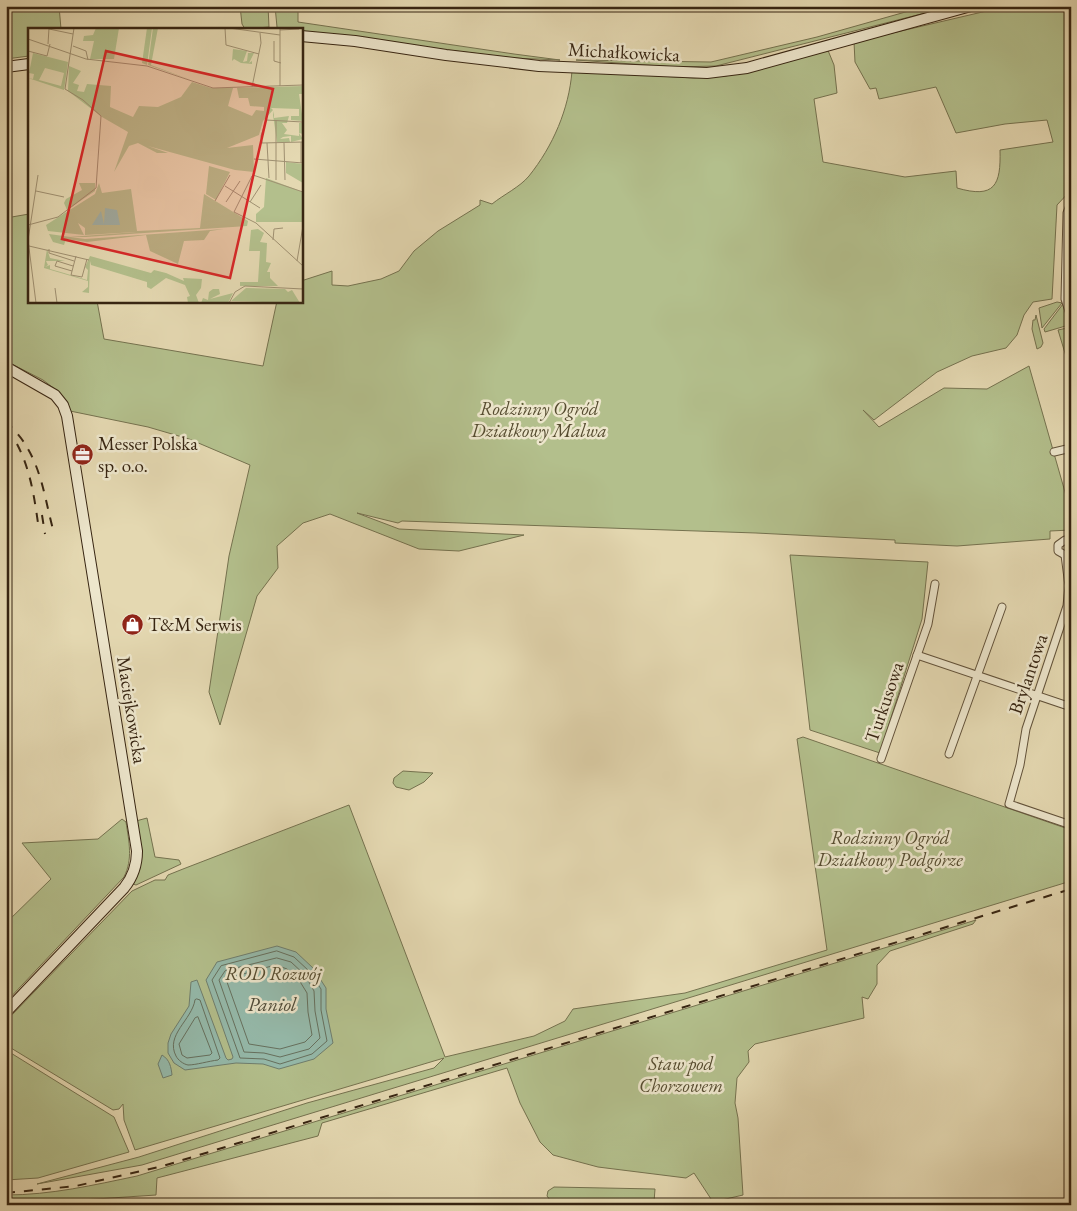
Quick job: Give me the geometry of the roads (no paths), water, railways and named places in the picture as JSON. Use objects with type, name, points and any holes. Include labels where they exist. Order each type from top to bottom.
[{"type":"street","points":[[942,12],[971,6]]},
{"type":"street","name":"Michałkowicka","points":[[302,36],[355,41],[446,55],[539,66],[707,73],[747,68],[942,12]]},
{"type":"street","points":[[6,67],[28,64]]},
{"type":"street","points":[[1071,203],[1068,213],[1065,299],[1071,317]]},
{"type":"street","name":"Maciejkowicka","points":[[6,367],[55,395],[63,404],[137,851],[134,873],[124,888],[6,1012]]},
{"type":"street","points":[[1054,452],[1071,448]]},
{"type":"street","name":"Brylantowa","points":[[1071,542],[1065,540],[1058,545],[1060,553],[1068,554],[1068,606],[1023,740],[1020,765],[1009,804],[1071,825]]},
{"type":"street","name":"Turkusowa","points":[[880,760],[928,624],[935,584]]},
{"type":"street","points":[[949,754],[1002,607]]},
{"type":"street","name":"Turkusowa","points":[[917,655],[1071,707]]},
{"type":"water","name":"Paniol","points":[[277,946],[296,952],[313,968],[326,988],[326,1009],[333,1043],[314,1059],[279,1069],[263,1064],[236,1063],[185,1070],[174,1063],[168,1053],[168,1043],[171,1034],[189,1006],[191,982],[197,980],[226,1058],[228,1060],[232,1059],[233,1057],[206,980],[217,962]]},
{"type":"water","points":[[162,1055],[171,1066],[172,1075],[163,1078],[158,1064]]},
{"type":"railway","points":[[6,421],[24,442],[33,459],[41,480],[54,533]]},
{"type":"railway","points":[[17,444],[28,473],[38,523]]},
{"type":"railway","points":[[42,515],[45,534]]},
{"type":"railway","points":[[6,1193],[76,1186],[163,1166],[1071,889]]},
{"type":"place","name":"Messer Polska sp. o.o.","points":[[82,454]]},
{"type":"place","name":"T&M Serwis","points":[[132,624]]},
{"type":"park label","name":"Rodzinny Ogród Działkowy Malwa","points":[[539,419]]},
{"type":"park label","name":"Rodzinny Ogród Działkowy Podgórze","points":[[890,848]]},
{"type":"park label","name":"ROD Rozwój","points":[[273,973]]},
{"type":"park label","name":"Staw pod Chorzowem","points":[[681,1074]]}]
